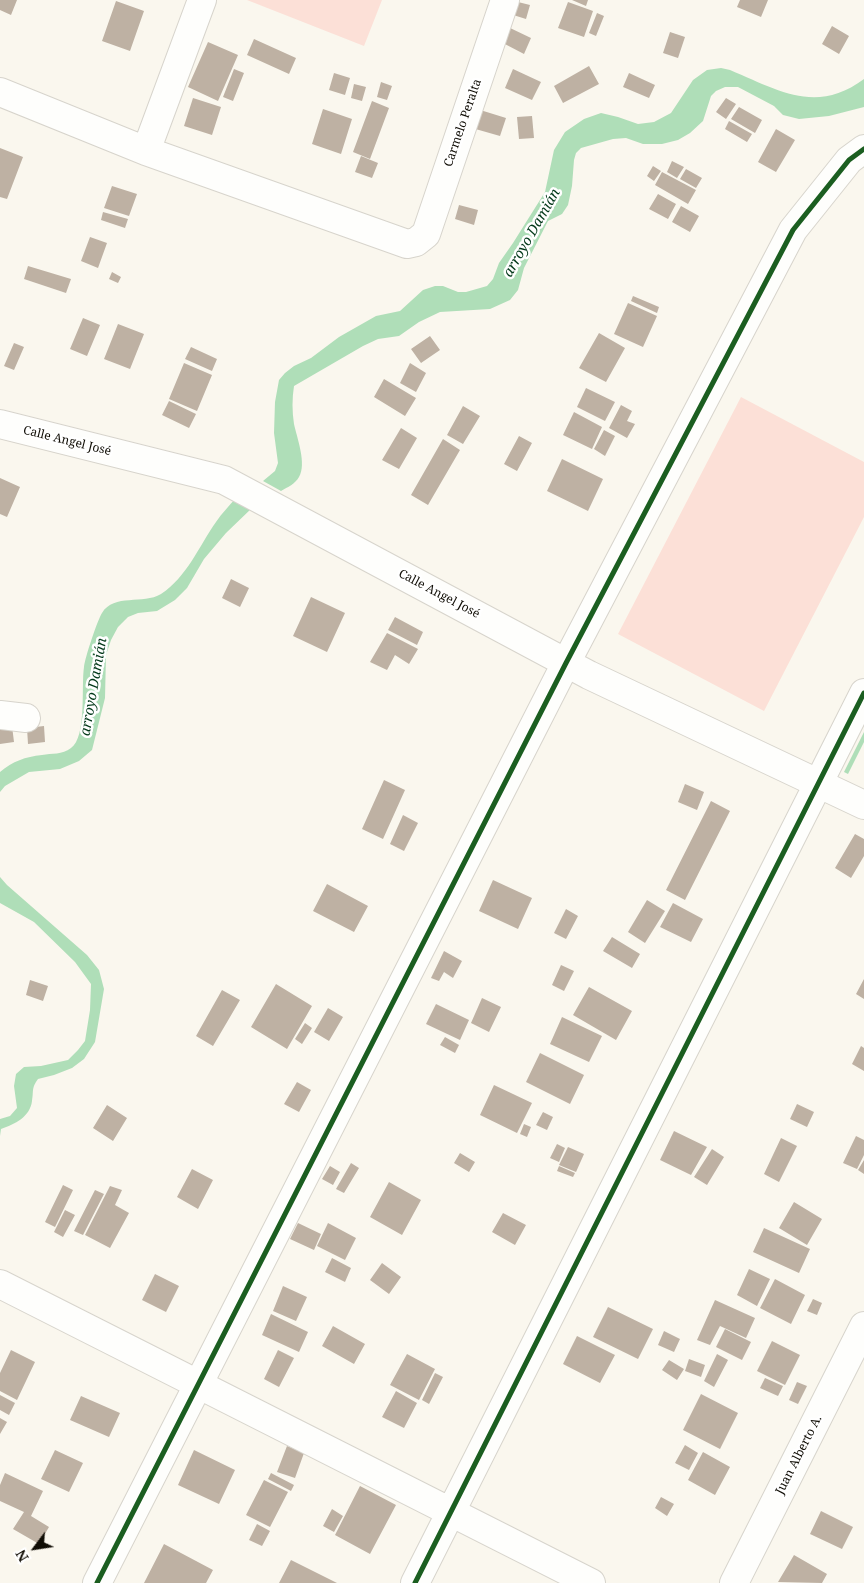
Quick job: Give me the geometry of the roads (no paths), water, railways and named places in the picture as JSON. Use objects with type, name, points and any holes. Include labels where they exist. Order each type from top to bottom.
[{"type":"street","points":[[0,92],[146,151],[202,0]]},
{"type":"street","name":"Carmelo Peralta","points":[[146,151],[407,244],[416,242],[426,234],[505,0]]},
{"type":"street","points":[[97,1583],[566,662],[793,230],[849,160],[864,149]]},
{"type":"street","name":"Calle Angel José","points":[[0,424],[224,480],[598,679],[864,805]]},
{"type":"street","points":[[415,1583],[864,693]]},
{"type":"street","points":[[0,1284],[591,1583]]},
{"type":"street","name":"Juan Alberto A.","points":[[734,1583],[864,1326]]},
{"type":"water","name":"arroyo Damián","points":[[721,68],[797,96],[830,96],[846,90],[864,79],[864,107],[829,116],[799,119],[783,115],[774,106],[738,87],[725,87],[716,91],[711,96],[703,121],[690,133],[678,140],[662,144],[643,144],[626,138],[613,139],[581,148],[576,153],[574,160],[568,205],[562,214],[548,221],[524,268],[518,290],[510,300],[490,309],[440,312],[419,322],[399,336],[378,339],[363,346],[294,386],[293,414],[302,458],[301,472],[295,482],[281,491],[263,481],[275,471],[278,463],[274,433],[275,402],[279,380],[285,373],[294,366],[311,358],[339,337],[376,316],[400,311],[423,290],[435,286],[443,286],[458,292],[466,292],[487,286],[493,279],[499,263],[545,192],[554,150],[565,132],[584,119],[601,113],[638,124],[654,122],[671,113],[693,80],[707,70]]},
{"type":"water","name":"arroyo Damián","points":[[236,498],[252,508],[226,533],[204,559],[187,588],[175,600],[157,611],[138,613],[128,617],[118,627],[106,655],[105,698],[92,750],[79,761],[60,769],[29,772],[5,786],[0,792],[0,772],[10,765],[30,757],[64,752],[76,742],[81,723],[85,662],[94,631],[102,613],[114,603],[154,597],[170,587],[192,561],[218,519]]},
{"type":"water","points":[[864,732],[864,742],[848,774],[844,772]]},
{"type":"water","points":[[0,877],[87,955],[99,970],[104,989],[95,1042],[84,1059],[72,1068],[38,1079],[34,1087],[31,1107],[25,1116],[1,1129],[0,1136],[0,1119],[10,1116],[17,1108],[14,1086],[16,1074],[24,1067],[41,1066],[68,1060],[85,1041],[90,1010],[91,984],[75,962],[34,922],[0,903]]}]
